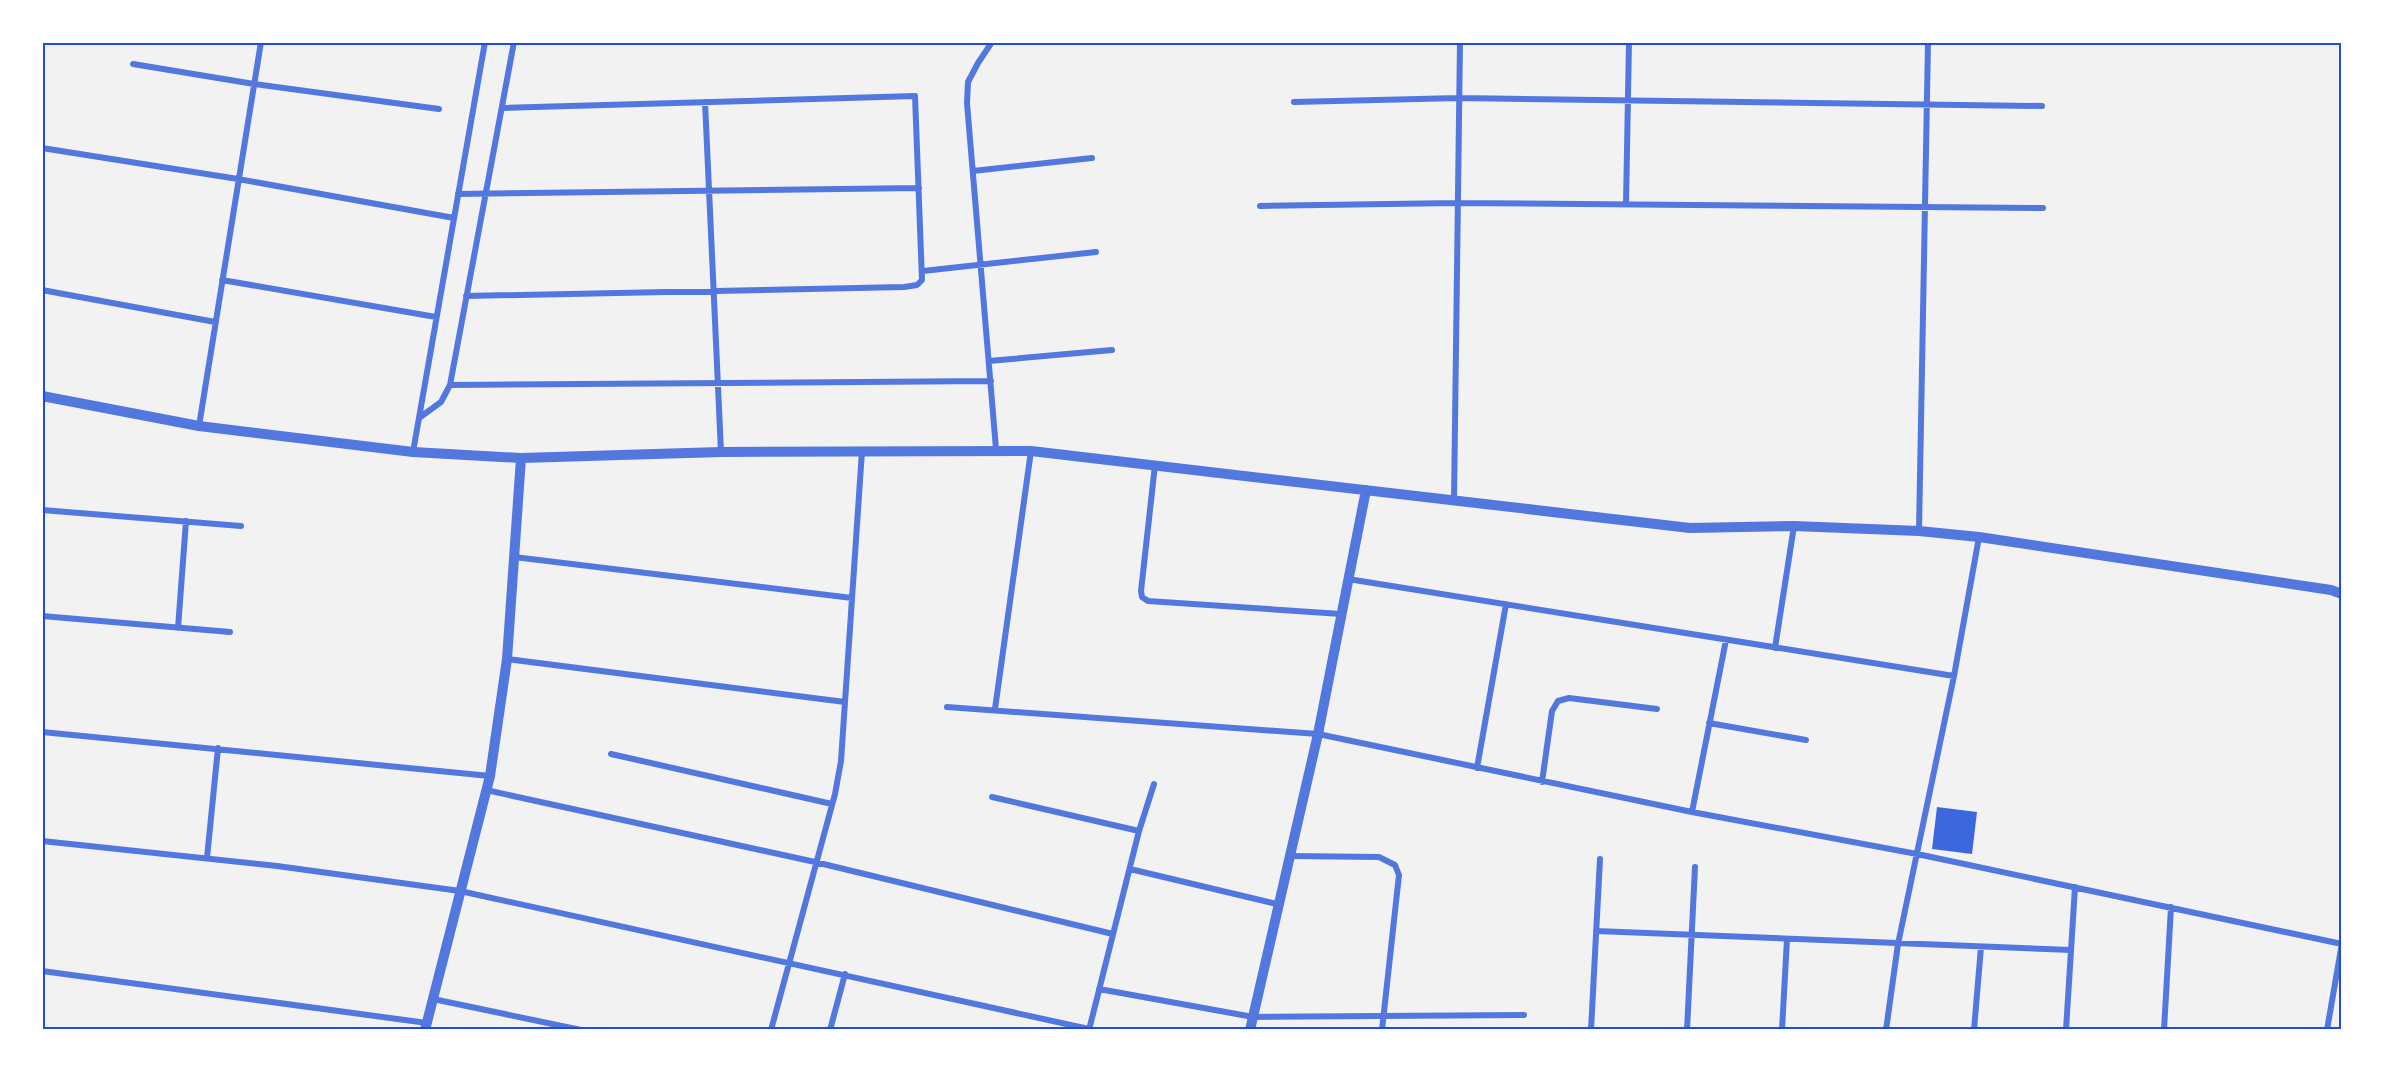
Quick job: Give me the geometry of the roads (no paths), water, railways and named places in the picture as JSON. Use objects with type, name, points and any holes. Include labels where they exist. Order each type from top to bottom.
[{"type":"street","points":[[199,426],[261,42]]},
{"type":"street","points":[[413,452],[485,42]]},
{"type":"street","points":[[418,418],[441,402],[450,385],[514,42]]},
{"type":"street","points":[[992,42],[968,82],[967,103],[996,449]]},
{"type":"street","points":[[1454,500],[1456,202],[1460,42]]},
{"type":"street","points":[[1626,204],[1629,42]]},
{"type":"street","points":[[1919,531],[1928,42]]},
{"type":"street","points":[[133,64],[254,84],[439,109]]},
{"type":"street","points":[[466,296],[904,287],[917,285],[922,280],[915,96],[502,108]]},
{"type":"street","points":[[1294,102],[1459,98],[2042,106]]},
{"type":"street","points":[[705,102],[720,452]]},
{"type":"street","points":[[42,148],[238,179],[454,218]]},
{"type":"street","points":[[973,171],[1092,158]]},
{"type":"street","points":[[458,194],[919,188]]},
{"type":"street","points":[[1260,206],[1456,202],[2043,208]]},
{"type":"street","points":[[922,271],[1096,252]]},
{"type":"street","points":[[222,280],[436,317]]},
{"type":"street","points":[[42,290],[215,322]]},
{"type":"street","points":[[989,361],[1112,350]]},
{"type":"street","points":[[450,385],[991,381]]},
{"type":"street","points":[[42,396],[199,426],[413,452],[521,458],[720,452],[996,449],[1031,451],[1690,528],[1794,526],[1919,531],[1978,537],[2331,590],[2342,594]]},
{"type":"street","points":[[771,1030],[832,804],[841,761],[862,451]]},
{"type":"street","points":[[994,710],[1031,451]]},
{"type":"street","points":[[42,972],[193,991],[426,1026],[490,776],[507,659],[521,458]]},
{"type":"street","points":[[1155,465],[1142,597],[1148,601],[1341,614]]},
{"type":"street","points":[[1250,1030],[1277,904],[1318,734],[1366,490]]},
{"type":"street","points":[[42,510],[241,526]]},
{"type":"street","points":[[178,628],[186,522]]},
{"type":"street","points":[[1775,648],[1794,526]]},
{"type":"street","points":[[1886,1030],[1898,944],[1954,676],[1978,537]]},
{"type":"street","points":[[514,557],[852,598]]},
{"type":"street","points":[[1348,579],[1954,676]]},
{"type":"street","points":[[1477,768],[1506,604]]},
{"type":"street","points":[[42,616],[230,632]]},
{"type":"street","points":[[1692,812],[1726,640]]},
{"type":"street","points":[[507,659],[845,702]]},
{"type":"street","points":[[1542,782],[1552,711],[1558,701],[1569,698],[1657,709]]},
{"type":"street","points":[[947,707],[1318,734],[1542,782],[1917,854],[2342,943],[2327,1030]]},
{"type":"street","points":[[1709,723],[1806,740]]},
{"type":"street","points":[[42,732],[490,776]]},
{"type":"street","points":[[207,858],[218,748]]},
{"type":"street","points":[[611,754],[832,804]]},
{"type":"street","points":[[42,841],[277,866],[460,891],[1089,1029],[1139,831],[1154,784]]},
{"type":"street","points":[[486,790],[815,862],[1113,934]]},
{"type":"street","points":[[992,797],[1139,831]]},
{"type":"street","points":[[1289,856],[1379,857],[1395,865],[1399,874],[1382,1030]]},
{"type":"street","points":[[1591,1030],[1600,859]]},
{"type":"street","points":[[1687,1030],[1695,867]]},
{"type":"street","points":[[1130,868],[1277,904]]},
{"type":"street","points":[[2066,1030],[2075,887]]},
{"type":"street","points":[[2164,1030],[2171,908]]},
{"type":"street","points":[[1596,931],[2071,950]]},
{"type":"street","points":[[1782,1030],[1786,939]]},
{"type":"street","points":[[1974,1030],[1981,947]]},
{"type":"street","points":[[830,1030],[845,975]]},
{"type":"street","points":[[1100,989],[1252,1017],[1524,1015]]},
{"type":"street","points":[[2333,992],[2342,993]]},
{"type":"street","points":[[433,999],[581,1030]]}]
